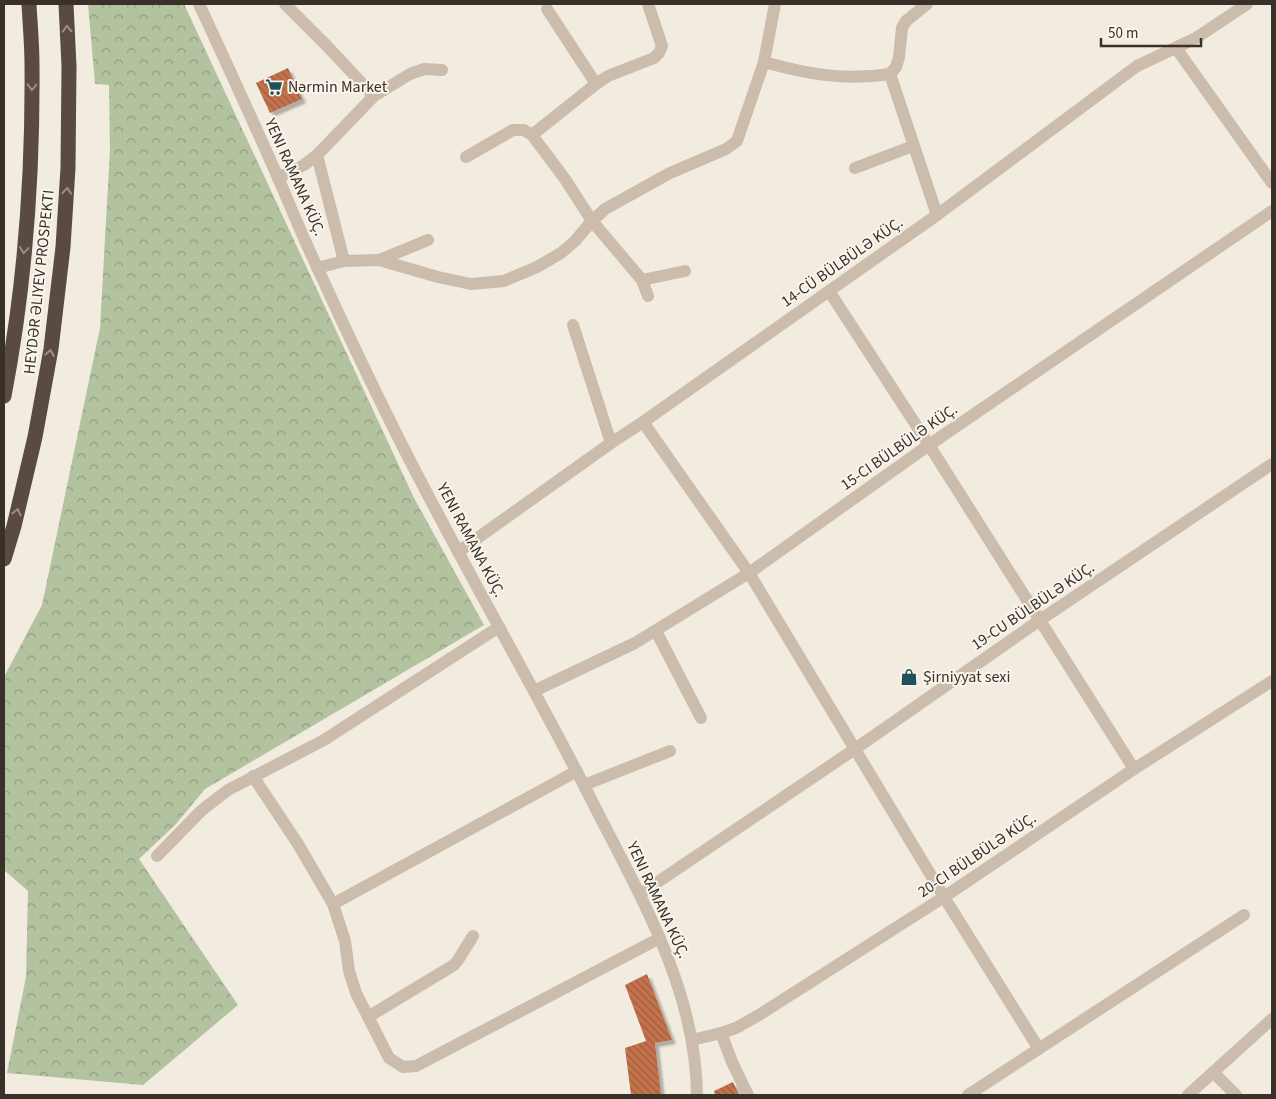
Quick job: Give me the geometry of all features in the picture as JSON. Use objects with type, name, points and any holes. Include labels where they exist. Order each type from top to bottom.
[{"type":"highway","name":"HEYDƏR ƏLIYEV PROSPEKTI","points":[[4,396],[14,337],[25,245],[31,166],[32,64],[29,4]]},
{"type":"highway","name":"HEYDƏR ƏLIYEV PROSPEKTI","points":[[4,559],[14,526],[35,437],[51,349],[63,247],[68,158],[69,66],[66,4]]},
{"type":"street","name":"YENI RAMANA KÜÇ.","points":[[199,4],[317,268],[396,433],[458,552],[577,771],[640,894],[675,976],[685,1010],[692,1040],[697,1095]]},
{"type":"street","points":[[285,4],[374,96]]},
{"type":"street","points":[[532,135],[608,76],[654,58],[659,53],[662,46],[648,4]]},
{"type":"street","points":[[317,268],[344,261],[379,260],[438,277],[471,284],[504,281],[537,267],[561,253],[605,209],[662,178],[726,149],[736,141],[764,62],[775,4]]},
{"type":"street","points":[[764,62],[828,76],[872,77],[890,74],[896,67],[899,57],[902,28],[906,20],[927,4]]},
{"type":"street","name":"14-CÜ BÜLBÜLƏ KÜÇ.","points":[[458,552],[611,442],[643,422],[937,215],[1137,66],[1196,38],[1247,4]]},
{"type":"street","points":[[547,9],[596,84]]},
{"type":"street","points":[[1176,48],[1272,183]]},
{"type":"street","points":[[278,178],[304,165],[317,155],[374,96],[410,74],[424,69],[442,70]]},
{"type":"street","points":[[890,74],[937,215]]},
{"type":"street","points":[[466,157],[514,130],[524,130],[532,135],[565,179],[592,221],[642,280],[648,296]]},
{"type":"street","points":[[855,168],[913,146]]},
{"type":"street","points":[[317,155],[344,261]]},
{"type":"street","name":"15-CI BÜLBÜLƏ KÜÇ.","points":[[534,691],[635,644],[749,573],[929,445],[1272,211]]},
{"type":"street","points":[[379,260],[428,240]]},
{"type":"street","points":[[642,280],[685,271]]},
{"type":"street","points":[[829,291],[929,445],[1134,770]]},
{"type":"street","points":[[573,325],[611,442]]},
{"type":"street","points":[[643,422],[749,573],[944,897],[1039,1049]]},
{"type":"street","name":"19-CU BÜLBÜLƏ KÜÇ.","points":[[640,894],[855,749],[1040,620],[1272,464]]},
{"type":"street","points":[[157,856],[202,810],[228,790],[324,740],[499,627]]},
{"type":"street","points":[[656,631],[701,718]]},
{"type":"street","name":"20-CI BÜLBÜLƏ KÜÇ.","points":[[692,1040],[721,1034],[759,1015],[944,897],[1134,770],[1272,681]]},
{"type":"street","points":[[584,785],[670,751]]},
{"type":"street","points":[[333,904],[577,771]]},
{"type":"street","points":[[253,776],[298,844],[333,904],[345,940],[349,971],[356,993],[389,1058],[403,1067],[416,1066],[660,938]]},
{"type":"street","points":[[968,1095],[1244,915]]},
{"type":"street","points":[[368,1017],[454,966],[473,936]]},
{"type":"street","points":[[1188,1095],[1272,1019]]},
{"type":"street","points":[[721,1034],[748,1095]]},
{"type":"street","points":[[1213,1072],[1236,1095]]},
{"type":"green space","points":[[88,4],[184,4],[414,498],[484,625],[205,789],[176,824],[139,859],[238,1005],[143,1085],[7,1073],[26,977],[28,891],[4,870],[4,677],[42,605],[100,328],[110,150],[109,85],[95,84]]},
{"type":"green space","points":[[4,38],[5,61],[4,165]]},
{"type":"building","points":[[288,68],[302,99],[270,113],[256,83]]},
{"type":"building","points":[[647,974],[672,1040],[655,1043],[661,1095],[631,1095],[625,1048],[646,1041],[625,985]]},
{"type":"building","points":[[733,1082],[739,1095],[715,1095],[714,1091]]},
{"type":"place","name":"Nərmin Market","points":[[274,87]]},
{"type":"place","name":"Şirniyyat sexi","points":[[909,677]]}]
